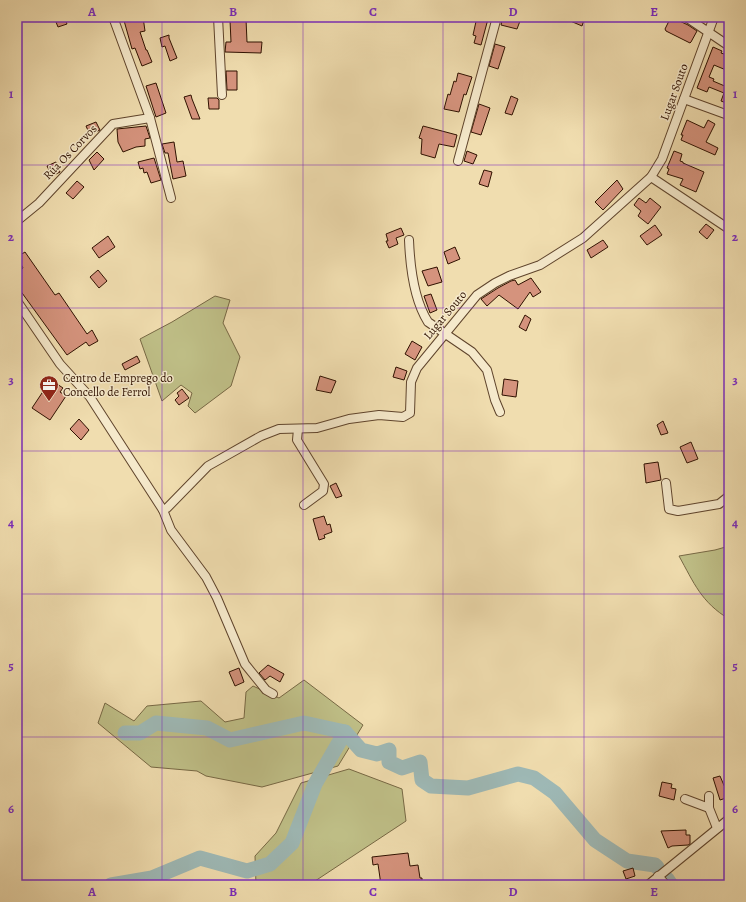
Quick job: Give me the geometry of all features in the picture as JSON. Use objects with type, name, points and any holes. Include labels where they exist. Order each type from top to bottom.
[{"type":"street","points":[[113,17],[150,118],[171,198]]},
{"type":"street","points":[[218,17],[222,95]]},
{"type":"street","points":[[458,161],[497,17]]},
{"type":"street","points":[[686,17],[709,31],[729,46]]},
{"type":"street","name":"Lugar Souto","points":[[162,510],[167,508],[208,466],[261,436],[279,429],[316,428],[349,419],[379,415],[403,416],[410,413],[411,382],[417,368],[477,295],[494,283],[540,265],[583,238],[651,176],[662,159],[714,17]]},
{"type":"street","points":[[684,99],[728,115]]},
{"type":"street","name":"Rúa Os Corvos","points":[[17,222],[39,203],[113,124],[150,118]]},
{"type":"street","points":[[651,176],[729,229]]},
{"type":"street","points":[[409,240],[410,263],[423,314],[428,322],[472,352],[487,370],[495,400],[500,412]]},
{"type":"street","points":[[18,304],[60,364],[90,397],[162,510],[172,530],[206,577],[221,605],[245,664],[266,690],[273,694]]},
{"type":"street","points":[[298,429],[297,440],[324,484],[323,491],[304,505]]},
{"type":"street","points":[[666,483],[669,508],[678,511],[719,504],[729,496]]},
{"type":"street","points":[[709,796],[709,808],[717,828]]},
{"type":"street","points":[[685,799],[709,808]]},
{"type":"street","points":[[648,885],[729,819]]},
{"type":"street","points":[[658,876],[666,885]]},
{"type":"green space","points":[[215,296],[230,300],[223,323],[240,357],[231,386],[195,413],[188,406],[192,393],[181,385],[162,401],[140,339]]},
{"type":"green space","points":[[729,546],[729,619],[719,613],[705,599],[679,556]]},
{"type":"green space","points":[[304,680],[363,725],[338,766],[262,787],[206,776],[197,771],[151,767],[98,723],[105,703],[134,721],[147,706],[201,701],[225,722],[244,718],[246,692],[253,686],[279,698]]},
{"type":"green space","points":[[349,769],[402,789],[406,821],[309,885],[256,885],[255,856],[276,833],[301,783]]},
{"type":"building","points":[[54,17],[64,17],[67,24],[58,27]]},
{"type":"building","points":[[123,17],[143,17],[145,31],[140,32],[152,62],[142,66],[135,48],[132,49]]},
{"type":"building","points":[[477,17],[488,19],[481,45],[474,43],[476,36],[473,35]]},
{"type":"building","points":[[503,17],[520,21],[517,29],[501,25]]},
{"type":"building","points":[[561,17],[585,17],[582,26]]},
{"type":"building","points":[[671,17],[697,31],[690,43],[666,31],[665,29]]},
{"type":"building","points":[[246,19],[247,42],[262,42],[261,53],[225,52],[226,42],[231,42],[230,20]]},
{"type":"building","points":[[169,35],[177,58],[170,61],[165,46],[162,47],[160,38]]},
{"type":"building","points":[[495,44],[505,47],[498,69],[489,66]]},
{"type":"building","points":[[713,47],[722,51],[721,53],[727,55],[726,58],[729,59],[729,64],[726,70],[714,65],[709,77],[714,79],[713,81],[727,87],[729,83],[729,104],[721,101],[724,93],[709,87],[707,92],[697,88]]},
{"type":"building","points":[[226,71],[237,71],[237,90],[227,90]]},
{"type":"building","points":[[458,73],[472,77],[466,95],[464,94],[459,112],[444,109],[448,94],[450,95]]},
{"type":"building","points":[[156,83],[166,113],[156,117],[146,86]]},
{"type":"building","points":[[191,95],[200,119],[192,119],[184,97]]},
{"type":"building","points":[[511,96],[518,99],[512,115],[505,113]]},
{"type":"building","points":[[208,98],[217,98],[219,100],[219,109],[209,109]]},
{"type":"building","points":[[479,104],[490,108],[481,135],[471,132]]},
{"type":"building","points":[[687,120],[704,128],[708,120],[715,124],[706,142],[718,148],[715,155],[681,140],[683,135],[681,135]]},
{"type":"building","points":[[96,122],[100,130],[90,135],[86,126]]},
{"type":"building","points":[[146,126],[150,138],[145,139],[145,146],[136,147],[123,152],[118,142],[117,129]]},
{"type":"building","points":[[423,126],[457,135],[454,147],[439,144],[435,158],[421,154],[422,139],[419,138]]},
{"type":"building","points":[[174,142],[177,162],[183,161],[186,176],[173,179],[168,153],[165,153],[162,144]]},
{"type":"building","points":[[467,151],[477,155],[473,164],[464,161]]},
{"type":"building","points":[[674,151],[682,154],[680,161],[704,172],[696,192],[680,185],[683,179],[667,174],[669,169],[667,168]]},
{"type":"building","points":[[97,152],[104,159],[94,170],[89,160]]},
{"type":"building","points":[[154,158],[161,180],[151,183],[147,172],[144,173],[143,168],[140,169],[138,162]]},
{"type":"building","points":[[56,162],[60,172],[52,176],[47,166]]},
{"type":"building","points":[[484,170],[492,172],[488,187],[479,184]]},
{"type":"building","points":[[617,180],[623,189],[603,210],[595,202]]},
{"type":"building","points":[[77,181],[84,187],[73,199],[66,193]]},
{"type":"building","points":[[639,198],[646,203],[650,198],[661,207],[648,224],[638,216],[641,211],[634,205]]},
{"type":"building","points":[[706,224],[714,230],[707,239],[699,232]]},
{"type":"building","points":[[655,225],[662,235],[647,245],[640,236]]},
{"type":"building","points":[[401,228],[404,235],[396,238],[398,244],[389,248],[386,241],[388,241],[386,234]]},
{"type":"building","points":[[108,236],[115,247],[99,258],[92,248]]},
{"type":"building","points":[[603,240],[608,247],[591,258],[587,250]]},
{"type":"building","points":[[455,247],[460,259],[448,264],[444,252]]},
{"type":"building","points":[[25,252],[55,295],[59,293],[87,334],[92,330],[98,341],[89,346],[86,342],[67,355],[17,286],[17,273],[23,268],[17,257]]},
{"type":"building","points":[[437,267],[442,282],[428,286],[422,271]]},
{"type":"building","points":[[98,270],[107,281],[99,288],[90,277]]},
{"type":"building","points":[[531,278],[541,292],[533,297],[530,292],[518,309],[499,295],[487,306],[481,299],[511,281],[515,280],[518,285]]},
{"type":"building","points":[[431,294],[437,310],[430,313],[424,296]]},
{"type":"building","points":[[525,315],[531,319],[526,331],[519,327]]},
{"type":"building","points":[[412,341],[422,347],[415,360],[405,354]]},
{"type":"building","points":[[137,356],[140,362],[125,370],[122,364]]},
{"type":"building","points":[[396,367],[407,371],[404,380],[393,377]]},
{"type":"building","points":[[320,376],[336,381],[331,393],[316,390]]},
{"type":"building","points":[[504,379],[518,381],[516,397],[502,395]]},
{"type":"building","name":"Centro de Emprego do Concello de Ferrol","points":[[48,384],[55,388],[57,384],[63,388],[60,392],[66,396],[50,420],[32,408]]},
{"type":"building","points":[[182,389],[189,398],[179,405],[175,400],[179,396],[177,393]]},
{"type":"building","points":[[79,419],[89,430],[81,440],[70,429]]},
{"type":"building","points":[[663,421],[668,433],[661,435],[657,425]]},
{"type":"building","points":[[691,442],[698,459],[687,463],[680,447]]},
{"type":"building","points":[[658,462],[661,480],[646,483],[644,464]]},
{"type":"building","points":[[336,483],[342,496],[336,498],[330,486]]},
{"type":"building","points":[[324,516],[327,525],[330,524],[332,532],[324,535],[325,538],[319,540],[313,519]]},
{"type":"building","points":[[268,665],[284,674],[280,682],[270,676],[265,680],[259,673]]},
{"type":"building","points":[[239,668],[244,682],[235,686],[229,672]]},
{"type":"building","points":[[720,776],[729,797],[720,800],[713,778]]},
{"type":"building","points":[[662,782],[672,784],[671,788],[676,789],[674,800],[659,796]]},
{"type":"building","points":[[686,830],[686,835],[690,835],[690,844],[672,846],[668,848],[661,831]]},
{"type":"building","points":[[408,853],[410,866],[418,865],[420,878],[422,878],[422,885],[381,885],[378,864],[373,865],[372,857]]},
{"type":"building","points":[[633,868],[635,876],[626,879],[623,871]]},
{"type":"waterway","points":[[125,733],[140,733],[156,723],[207,728],[230,740],[304,723],[345,732],[361,750],[377,754],[389,750],[389,762],[402,768],[420,762],[422,780],[431,786],[468,788],[518,774],[534,778],[555,793],[595,840],[627,861],[655,865],[657,867]]},
{"type":"waterway","points":[[111,885],[152,878],[200,858],[247,871],[270,864],[292,843],[315,784],[345,732]]},
{"type":"waterway","points":[[667,879],[671,885]]},
{"type":"place","name":"Centro de Emprego do Concello de Ferrol","points":[[49,402]]}]
